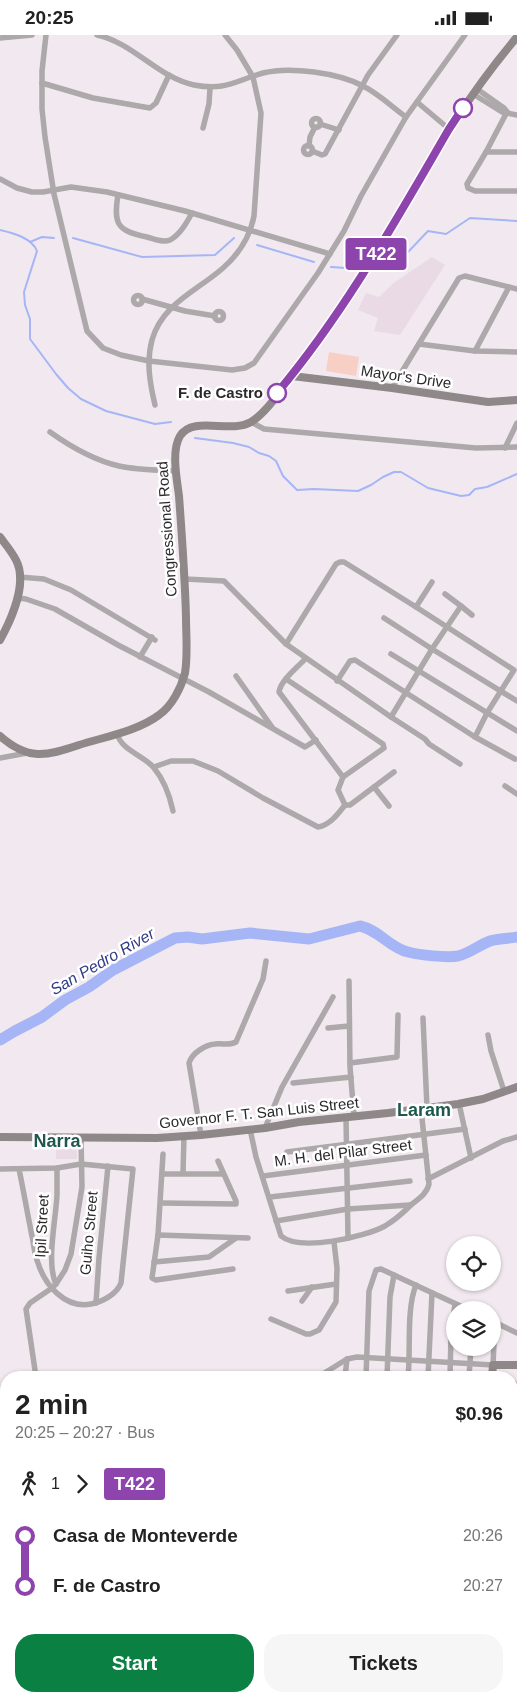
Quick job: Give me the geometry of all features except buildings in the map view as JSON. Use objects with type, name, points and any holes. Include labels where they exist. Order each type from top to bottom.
[{"type":"main road","points":[[251,422],[269,404],[292,375],[359,281],[449,129],[475,91],[517,37]]},
{"type":"main road","name":"Mayor's Drive","points":[[292,375],[488,402],[517,400]]},
{"type":"main road","name":"Congressional Road","points":[[0,736],[12,747],[27,753],[56,753],[143,724],[163,712],[176,695],[183,679],[187,658],[185,579],[176,471],[176,445],[180,436],[187,429],[199,425],[233,427],[251,422]]},
{"type":"main road","points":[[0,537],[18,562],[19,577],[18,598],[0,640]]},
{"type":"main road","name":"Governor F. T. San Luis Street","points":[[0,1137],[157,1137],[201,1135],[424,1108],[482,1099],[517,1087]]},
{"type":"main road","points":[[492,1371],[493,1365],[517,1365]]},
{"type":"street","points":[[0,38],[32,35]]},
{"type":"street","points":[[46,35],[43,49],[42,83],[45,137],[53,190],[87,331],[103,348],[121,355],[149,361],[232,370],[245,368],[254,363],[318,273],[406,117],[465,35]]},
{"type":"street","points":[[97,35],[127,47],[156,69],[192,85],[210,88],[226,87],[265,73],[309,71],[338,77],[364,86],[406,117]]},
{"type":"street","points":[[155,405],[149,378],[149,361],[152,341],[159,323],[171,307],[223,268],[246,242],[252,229],[261,113],[253,77],[237,50],[225,35]]},
{"type":"street","points":[[338,130],[317,125],[310,137],[311,148],[322,155],[325,154],[377,62],[397,35]]},
{"type":"street","points":[[42,83],[93,98],[150,108],[156,103],[169,75]]},
{"type":"street","points":[[203,128],[209,104],[210,88]]},
{"type":"street","points":[[475,91],[504,108],[507,112],[517,115]]},
{"type":"street","points":[[417,102],[449,129]]},
{"type":"street","points":[[507,112],[486,152],[466,184],[468,189],[475,191],[517,191]]},
{"type":"street","points":[[486,152],[517,152]]},
{"type":"street","points":[[0,179],[17,188],[32,192],[71,187],[118,195],[252,229],[330,254]]},
{"type":"street","points":[[118,195],[116,207],[118,221],[123,230],[130,234],[163,241],[169,240],[175,237],[192,213]]},
{"type":"street","points":[[392,388],[459,278],[465,276],[517,289]]},
{"type":"street","points":[[475,351],[509,287]]},
{"type":"street","points":[[142,299],[162,306],[215,316]]},
{"type":"street","points":[[420,344],[475,351],[517,352]]},
{"type":"street","points":[[251,422],[264,429],[476,448],[517,447]]},
{"type":"street","points":[[505,448],[517,423]]},
{"type":"street","points":[[50,432],[74,449],[118,465],[176,471]]},
{"type":"street","points":[[286,644],[336,564],[344,563],[516,671],[500,692],[475,737]]},
{"type":"street","points":[[19,577],[44,579],[71,590],[153,639],[140,657]]},
{"type":"street","points":[[185,579],[217,579],[224,581],[286,644],[305,659],[426,739],[429,744],[460,764]]},
{"type":"street","points":[[416,607],[432,582]]},
{"type":"street","points":[[445,594],[472,615]]},
{"type":"street","points":[[18,598],[55,609],[305,747],[316,740]]},
{"type":"street","points":[[391,717],[432,649],[461,606]]},
{"type":"street","points":[[384,618],[517,701]]},
{"type":"street","points":[[391,653],[517,731]]},
{"type":"street","points":[[305,659],[286,679],[279,692],[343,777]]},
{"type":"street","points":[[337,681],[350,661],[356,660],[475,737],[515,759]]},
{"type":"street","points":[[236,676],[274,729]]},
{"type":"street","points":[[286,679],[383,744],[384,748],[343,777],[338,791],[345,805]]},
{"type":"street","points":[[117,733],[119,739],[154,767],[171,798],[173,811]]},
{"type":"street","points":[[0,759],[27,753]]},
{"type":"street","points":[[154,767],[171,761],[193,761],[218,771],[263,798],[318,827],[331,821],[345,805],[350,805],[394,772]]},
{"type":"street","points":[[505,786],[517,794]]},
{"type":"street","points":[[374,787],[389,806]]},
{"type":"street","points":[[201,1135],[189,1063],[191,1056],[197,1051],[213,1044],[232,1045],[236,1042],[263,979],[266,961]]},
{"type":"street","points":[[348,1238],[347,1143],[351,1077],[349,981]]},
{"type":"street","points":[[265,1127],[282,1087],[333,997]]},
{"type":"street","points":[[350,1063],[397,1057],[398,1015]]},
{"type":"street","points":[[250,1129],[256,1157],[270,1197],[279,1233],[287,1240],[308,1243],[334,1242],[384,1227],[425,1193],[428,1187],[424,1135],[423,1018]]},
{"type":"street","points":[[328,1028],[350,1026]]},
{"type":"street","points":[[488,1035],[491,1051],[504,1091]]},
{"type":"street","points":[[293,1083],[351,1077]]},
{"type":"street","points":[[460,1109],[471,1158]]},
{"type":"street","points":[[287,1152],[465,1129]]},
{"type":"street","points":[[183,1173],[184,1136]]},
{"type":"street","points":[[35,1371],[26,1309],[33,1300],[54,1286],[65,1270],[71,1254],[81,1201],[80,1137]]},
{"type":"street","points":[[428,1179],[503,1141],[517,1137]]},
{"type":"street","points":[[163,1154],[161,1203],[152,1276],[156,1280],[233,1269]]},
{"type":"street","name":"M. H. del Pilar Street","points":[[263,1176],[426,1155]]},
{"type":"street","points":[[161,1203],[236,1204],[218,1161]]},
{"type":"street","points":[[0,1169],[57,1168],[81,1164],[133,1169],[121,1283],[118,1289],[96,1303],[82,1305],[68,1301],[45,1279],[38,1263],[19,1169]]},
{"type":"street","name":"Guiho Street","points":[[96,1303],[108,1166]]},
{"type":"street","name":"Ipil Street","points":[[54,1286],[52,1256],[57,1195],[57,1168]]},
{"type":"street","points":[[162,1173],[223,1174]]},
{"type":"street","points":[[270,1197],[410,1181]]},
{"type":"street","points":[[276,1221],[348,1209],[411,1205]]},
{"type":"street","points":[[158,1235],[248,1238]]},
{"type":"street","points":[[154,1262],[209,1257],[236,1238]]},
{"type":"street","points":[[271,1319],[306,1334],[319,1330],[336,1303],[337,1268],[334,1242]]},
{"type":"street","points":[[367,1371],[369,1291],[376,1269],[394,1275],[449,1301]]},
{"type":"street","points":[[388,1371],[390,1297],[394,1275]]},
{"type":"street","points":[[288,1291],[336,1284]]},
{"type":"street","points":[[409,1371],[413,1293],[416,1285]]},
{"type":"street","points":[[302,1301],[312,1287]]},
{"type":"street","points":[[428,1371],[432,1293]]},
{"type":"street","points":[[501,1325],[517,1333]]},
{"type":"street","points":[[450,1371],[451,1356]]},
{"type":"street","points":[[470,1371],[472,1356]]},
{"type":"street","points":[[330,1371],[347,1359],[357,1357],[493,1365],[493,1356]]},
{"type":"street","points":[[346,1371],[347,1359]]},
{"type":"shaded area","points":[[432,257],[445,265],[400,335],[374,331],[378,318],[358,310],[366,293],[379,297],[395,282]]},
{"type":"shaded area","points":[[329,352],[359,357],[356,376],[326,371]]},
{"type":"shaded area","points":[[76,1139],[77,1159],[56,1159],[56,1140]]},
{"type":"waterway","points":[[370,270],[390,271],[428,231],[446,234],[470,218],[517,221]]},
{"type":"waterway","points":[[0,230],[27,239],[35,246],[37,251],[24,292],[25,305],[30,319],[30,339],[68,388],[81,399],[106,411],[155,424],[171,422]]},
{"type":"waterway","points":[[30,242],[42,237],[54,238]]},
{"type":"waterway","points":[[73,238],[142,257],[215,255],[234,238]]},
{"type":"waterway","points":[[257,245],[314,262]]},
{"type":"waterway","points":[[331,267],[363,269]]},
{"type":"waterway","points":[[195,438],[233,443],[249,447],[269,456],[276,461],[283,476],[297,490],[358,491],[394,472],[401,472],[428,488],[461,496],[469,495],[475,489],[487,487],[517,474]]},
{"type":"waterway","name":"San Pedro River","points":[[0,1040],[42,1017],[113,970],[175,938],[202,939],[250,933],[309,939],[360,926],[373,931],[402,950],[447,957],[462,955],[493,940],[517,937]]},
{"type":"bus line","name":"T422","points":[[277,393],[302,363],[356,285],[463,108]]},
{"type":"place","name":"F. de Castro","points":[[277,393]]},
{"type":"district","name":"Laram","points":[[424,1110]]},
{"type":"district","name":"Narra","points":[[57,1141]]}]
